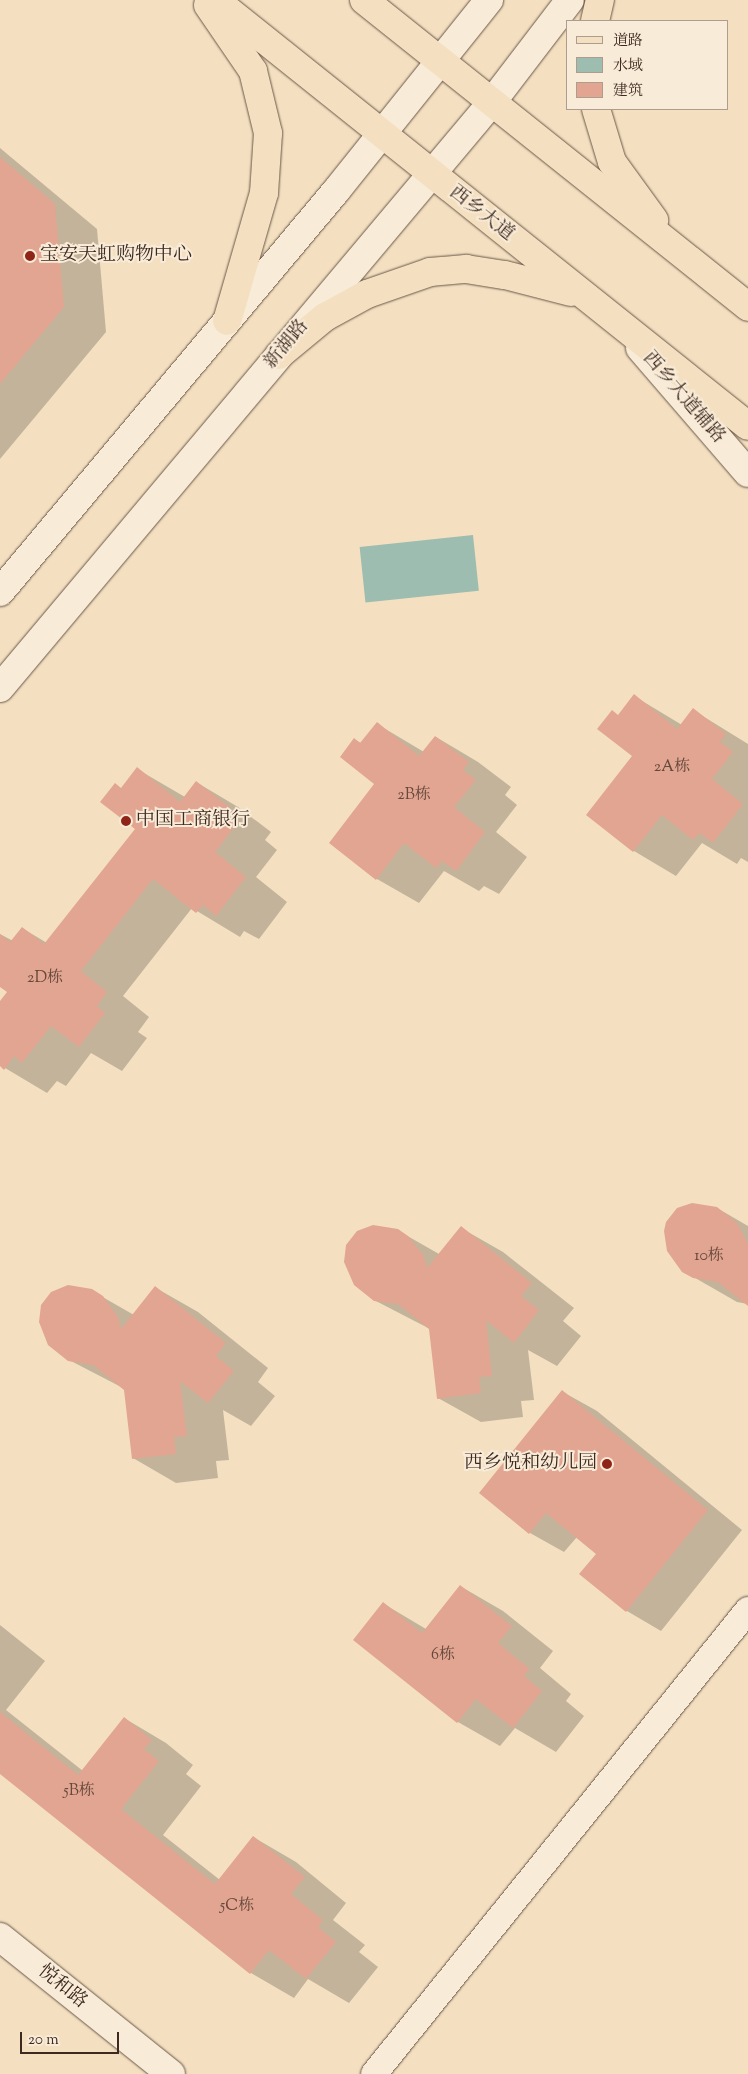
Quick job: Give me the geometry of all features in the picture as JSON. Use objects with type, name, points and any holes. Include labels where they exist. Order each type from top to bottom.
[{"type":"main road","points":[[205,0],[253,71],[268,133],[264,193],[227,321]]},
{"type":"main road","name":"西乡大道","points":[[215,0],[382,136],[748,426]]},
{"type":"main road","points":[[364,0],[748,307]]},
{"type":"main road","points":[[0,592],[382,136],[489,0]]},
{"type":"main road","name":"新湖路","points":[[0,688],[492,102],[570,0]]},
{"type":"main road","points":[[595,20],[600,0]]},
{"type":"main road","points":[[596,110],[612,162],[672,246]]},
{"type":"main road","points":[[279,355],[325,317],[367,294],[430,272],[466,268],[505,275],[583,296]]},
{"type":"main road","name":"西乡大道辅路","points":[[618,323],[748,474]]},
{"type":"main road","name":"悦和路","points":[[0,1937],[170,2074]]},
{"type":"street","points":[[374,2074],[748,1610]]},
{"type":"water","points":[[473,535],[479,591],[365,603],[360,547]]},
{"type":"building","name":"宝安天虹购物中心","points":[[0,157],[55,204],[64,307],[0,384]]},
{"type":"building","points":[[634,694],[677,729],[693,708],[726,734],[720,742],[733,752],[712,779],[743,804],[713,843],[700,833],[693,840],[662,815],[633,852],[586,815],[632,756],[597,729],[612,710],[618,715]]},
{"type":"building","points":[[377,722],[419,756],[435,736],[469,762],[463,770],[476,780],[454,807],[485,832],[456,871],[442,861],[436,868],[404,843],[376,880],[329,843],[374,784],[340,757],[354,738],[360,743]]},
{"type":"building","points":[[137,767],[180,802],[196,781],[229,807],[223,815],[236,825],[215,852],[246,877],[216,916],[203,905],[196,913],[153,879],[81,971],[107,992],[97,1006],[105,1013],[79,1047],[51,1026],[22,1063],[14,1056],[4,1070],[0,1066],[0,1001],[7,992],[0,987],[0,934],[10,942],[22,927],[44,944],[135,829],[100,802],[115,783],[121,788]]},
{"type":"building","points":[[692,1203],[717,1207],[737,1223],[748,1244],[748,1306],[718,1282],[693,1278],[682,1272],[667,1251],[664,1231],[666,1222],[677,1208]]},
{"type":"building","points":[[373,1225],[398,1229],[408,1236],[424,1256],[427,1268],[461,1226],[532,1283],[521,1296],[539,1310],[514,1343],[486,1320],[492,1376],[479,1377],[481,1393],[437,1399],[429,1329],[398,1304],[374,1301],[354,1285],[344,1262],[346,1245],[357,1231]]},
{"type":"building","points":[[68,1285],[92,1289],[103,1296],[118,1317],[121,1329],[155,1286],[226,1343],[216,1356],[234,1371],[208,1403],[180,1381],[187,1436],[174,1437],[176,1454],[132,1459],[124,1390],[93,1365],[68,1361],[48,1345],[39,1322],[41,1305],[51,1292]]},
{"type":"building","points":[[562,1390],[708,1510],[626,1612],[579,1574],[596,1554],[546,1513],[529,1534],[479,1493]]},
{"type":"building","points":[[460,1585],[512,1626],[498,1643],[530,1669],[524,1676],[542,1691],[513,1728],[476,1699],[457,1723],[353,1640],[383,1602],[422,1633]]},
{"type":"building","points":[[0,1712],[78,1775],[124,1717],[152,1740],[144,1749],[159,1761],[121,1809],[215,1884],[253,1836],[305,1877],[291,1894],[323,1920],[318,1927],[336,1942],[306,1979],[269,1950],[250,1974],[0,1774]]},
{"type":"place","name":"宝安天虹购物中心","points":[[30,256]]},
{"type":"place","name":"中国工商银行","points":[[126,821]]},
{"type":"place","name":"西乡悦和幼儿园","points":[[607,1464]]}]
